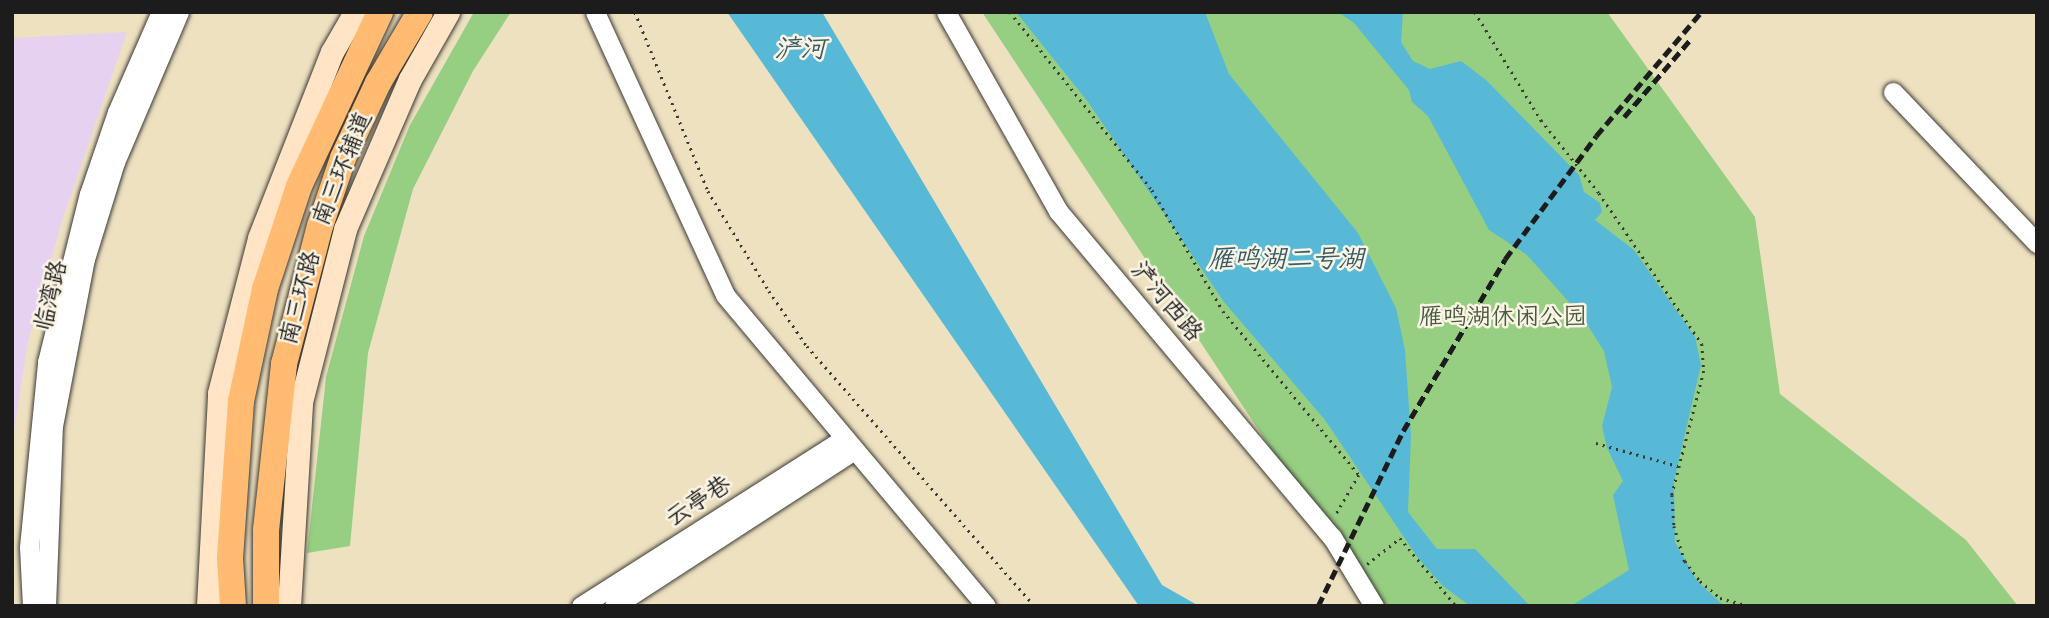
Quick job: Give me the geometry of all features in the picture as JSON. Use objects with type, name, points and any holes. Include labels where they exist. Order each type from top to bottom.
[{"type":"highway","name":"南三环路","points":[[233,606],[230,558],[241,401],[265,289],[299,186],[380,12]]},
{"type":"highway","name":"南三环路","points":[[266,606],[266,530],[284,365],[316,239],[343,158],[379,83],[420,12]]},
{"type":"main road","points":[[208,606],[219,393],[259,238],[332,52],[355,12]]},
{"type":"main road","name":"南三环辅道","points":[[289,606],[300,402],[345,229],[410,79],[448,12]]},
{"type":"street","name":"临湾路","points":[[32,606],[29,547],[35,453],[58,312],[89,194],[117,112],[161,12]]},
{"type":"street","name":"临湾路","points":[[46,606],[45,537],[53,426],[85,259],[128,127],[179,12]]},
{"type":"street","points":[[596,12],[725,295],[848,445],[986,606]]},
{"type":"street","name":"浐河西路","points":[[946,12],[1058,211],[1327,531],[1374,606]]},
{"type":"street","points":[[1893,92],[2037,243]]},
{"type":"street","points":[[614,606],[848,445]]},
{"type":"street","name":"云亭巷","points":[[582,606],[848,445]]},
{"type":"path","points":[[635,12],[708,191],[769,291],[807,346],[1035,606]]},
{"type":"path","points":[[1010,12],[1152,190],[1223,311],[1359,475],[1327,531]]},
{"type":"path","points":[[1475,12],[1541,120],[1599,193],[1702,344],[1704,371],[1672,495],[1674,526],[1685,561],[1720,598],[1750,606]]},
{"type":"path","points":[[1596,443],[1678,466]]},
{"type":"path","points":[[1355,574],[1400,538],[1456,606]]},
{"type":"path","points":[[1768,606],[1843,606]]},
{"type":"shaded area","points":[[127,32],[61,224],[28,342],[12,443],[12,38]]},
{"type":"green space","points":[[474,12],[511,12],[473,71],[413,189],[368,353],[350,546],[307,553],[326,377],[364,236],[410,125]]},
{"type":"green space","name":"雁鸣湖休闲公园","points":[[982,12],[1607,12],[1755,217],[1780,394],[1966,540],[2018,606],[1375,606]]},
{"type":"water","name":"浐河","points":[[727,12],[822,12],[1162,585],[1199,606],[1139,606]]},
{"type":"water","name":"雁鸣湖二号湖","points":[[1016,12],[1205,12],[1229,74],[1358,233],[1396,308],[1405,350],[1411,436],[1408,512],[1437,549],[1475,549],[1530,606],[1470,606],[1443,586],[1418,558],[1325,420],[1224,302],[1088,102]]},
{"type":"water","points":[[1338,12],[1403,12],[1401,42],[1413,61],[1430,69],[1461,61],[1486,80],[1579,175],[1584,192],[1600,203],[1602,212],[1595,220],[1634,250],[1695,337],[1701,365],[1674,481],[1675,542],[1697,581],[1724,606],[1571,606],[1629,570],[1613,495],[1623,481],[1607,448],[1602,426],[1612,387],[1604,351],[1583,318],[1527,255],[1489,230],[1428,116],[1412,102],[1409,90],[1354,23]]},
{"type":"railway","points":[[1318,606],[1403,431],[1505,259],[1596,136],[1701,12]]},
{"type":"railway","points":[[1624,117],[1690,40]]}]
